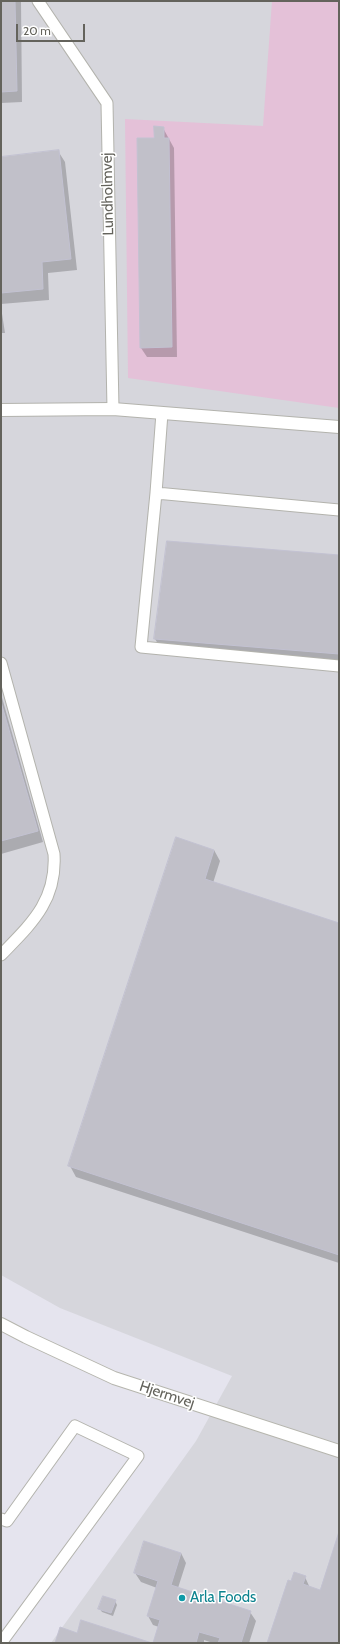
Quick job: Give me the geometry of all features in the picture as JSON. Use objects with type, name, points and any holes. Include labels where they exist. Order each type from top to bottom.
[{"type":"street","points":[[1,410],[113,409],[339,427]]},
{"type":"street","name":"Hjermvej","points":[[1,1324],[114,1378],[339,1451]]},
{"type":"lane","name":"Lundholmvej","points":[[38,1],[107,103],[113,409]]},
{"type":"lane","points":[[162,413],[141,647],[339,666]]},
{"type":"lane","points":[[156,493],[339,510]]},
{"type":"lane","points":[[1,663],[54,854],[55,870],[50,891],[39,913],[1,955]]},
{"type":"lane","points":[[1,1643],[138,1456],[75,1426],[3,1524]]},
{"type":"shaded area","points":[[1,1],[339,1],[339,1643],[51,1643],[196,1441],[232,1376],[60,1308],[1,1275]]},
{"type":"shaded area","points":[[272,1],[339,1],[339,408],[128,378],[125,119],[263,126]]},
{"type":"building","points":[[1,1],[15,1],[17,91],[1,92]]},
{"type":"building","points":[[154,126],[164,127],[164,138],[169,138],[172,347],[140,348],[137,138],[154,138]]},
{"type":"building","points":[[59,150],[71,259],[42,262],[43,289],[1,293],[1,157]]},
{"type":"building","points":[[167,541],[339,555],[339,654],[154,639]]},
{"type":"building","points":[[1,702],[38,831],[1,841]]},
{"type":"building","points":[[176,837],[214,850],[205,879],[339,923],[339,1255],[68,1166]]},
{"type":"building","name":"Arla Foods","points":[[339,1532],[339,1643],[267,1643],[288,1580],[291,1581],[294,1572],[306,1576],[303,1584],[320,1590]]},
{"type":"building","name":"Arla Foods","points":[[144,1541],[181,1553],[171,1585],[251,1611],[241,1643],[218,1643],[220,1638],[199,1632],[196,1643],[153,1643],[160,1620],[147,1616],[158,1581],[134,1573]]},
{"type":"building","points":[[103,1596],[116,1600],[111,1613],[98,1609]]},
{"type":"building","points":[[81,1620],[152,1643],[55,1643],[60,1627],[77,1633]]},
{"type":"place","name":"Arla Foods","points":[[182,1598]]}]
